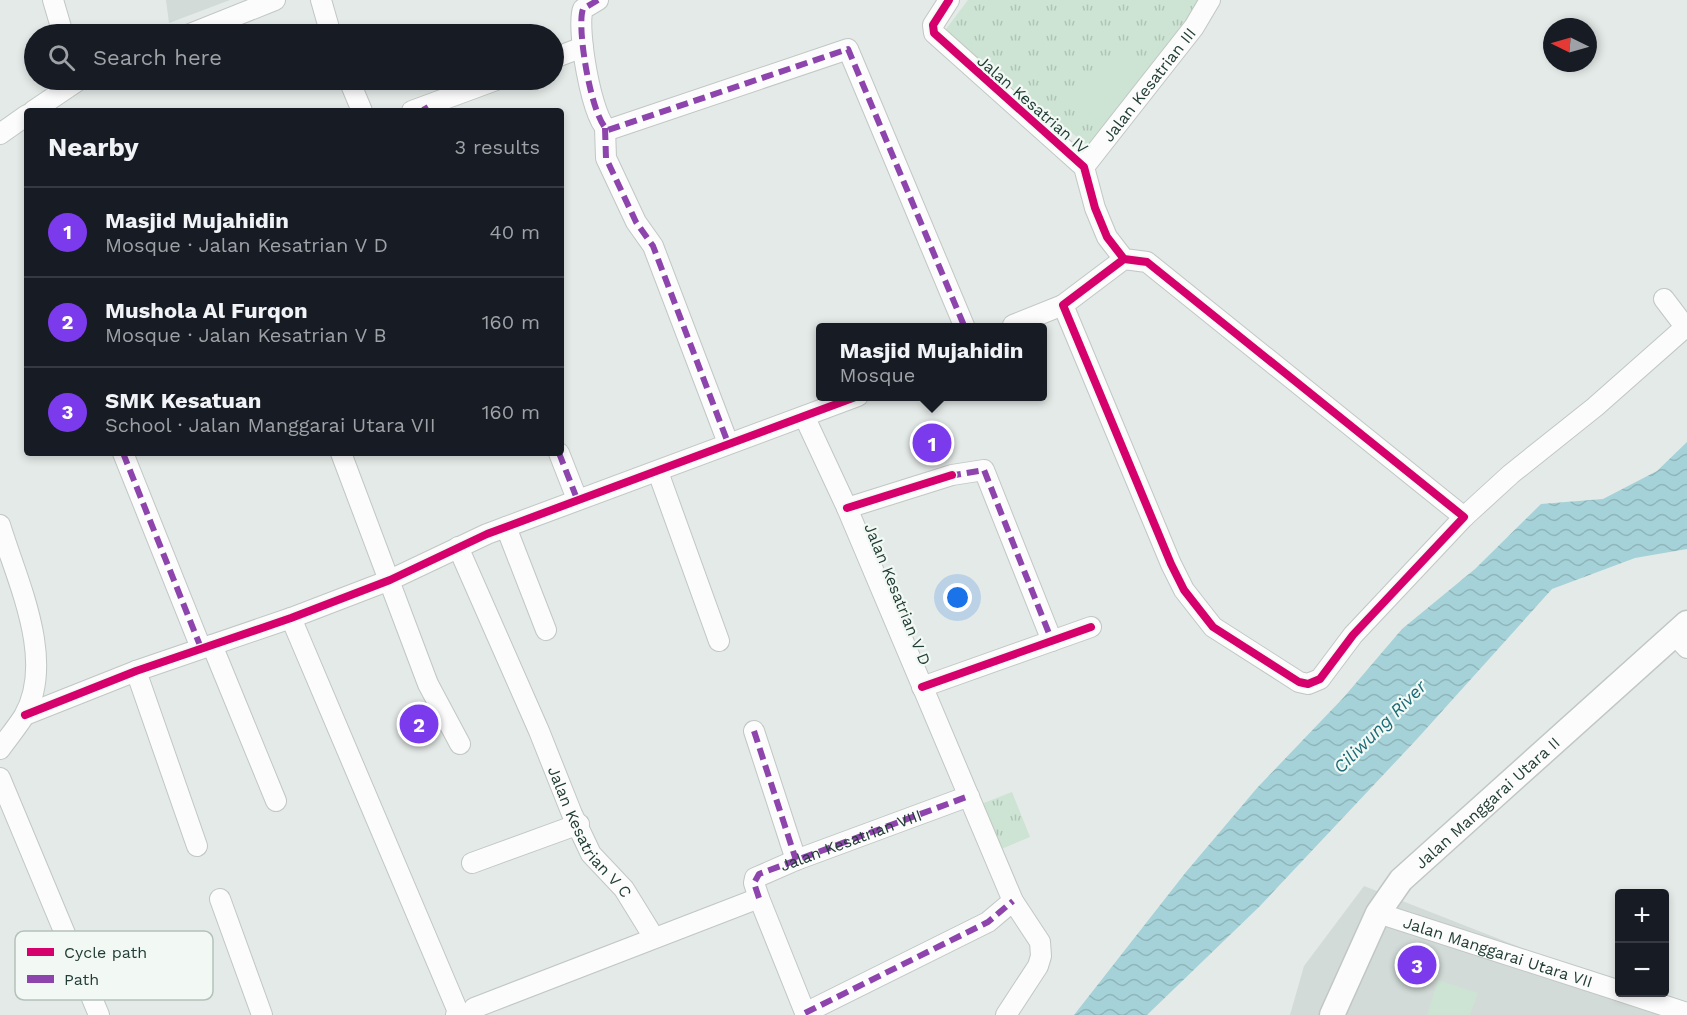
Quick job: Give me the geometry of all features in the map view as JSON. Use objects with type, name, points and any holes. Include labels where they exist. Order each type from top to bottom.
[{"type":"street","points":[[53,0],[60,24]]},
{"type":"street","points":[[215,24],[275,0]]},
{"type":"street","points":[[321,0],[328,24]]},
{"type":"street","points":[[598,0],[583,9],[580,15],[583,47],[594,102],[605,128],[606,158],[636,222],[653,246],[728,443]]},
{"type":"street","name":"Jalan Kesatrian IV","points":[[949,0],[933,25],[934,33],[1084,167],[1103,228],[1124,259]]},
{"type":"street","name":"Jalan Kesatrian III","points":[[1084,167],[1194,27],[1208,8],[1210,0]]},
{"type":"street","points":[[564,54],[583,47]]},
{"type":"street","points":[[605,128],[616,129],[848,49],[963,323]]},
{"type":"street","points":[[37,108],[63,90]]},
{"type":"street","points":[[354,90],[362,108]]},
{"type":"street","points":[[424,108],[470,90]]},
{"type":"street","points":[[0,134],[24,117]]},
{"type":"street","points":[[1018,323],[1063,305],[1124,259],[1147,262],[1278,370],[1464,517]]},
{"type":"street","points":[[1063,305],[1184,590],[1213,627],[1299,682],[1308,684],[1320,679],[1353,635],[1464,517],[1511,474],[1594,407],[1681,331],[1683,324],[1679,315],[1664,299]]},
{"type":"street","points":[[25,715],[136,671],[291,618],[390,580],[506,527],[577,499],[658,472],[728,443],[805,418],[846,401]]},
{"type":"street","name":"Jalan Kesatrian V D","points":[[805,418],[848,508],[1013,901],[1040,942],[1041,956],[1038,966],[1006,1015]]},
{"type":"street","points":[[124,456],[276,801]]},
{"type":"street","points":[[342,456],[428,684],[460,744]]},
{"type":"street","points":[[560,456],[577,499]]},
{"type":"street","points":[[848,508],[952,475],[984,470],[1052,641]]},
{"type":"street","points":[[658,472],[719,640]]},
{"type":"street","points":[[0,525],[36,647],[35,683],[25,715],[0,749]]},
{"type":"street","points":[[506,527],[546,630]]},
{"type":"street","name":"Jalan Kesatrian V C","points":[[458,548],[591,854],[624,889],[653,936]]},
{"type":"street","points":[[291,618],[459,1014],[456,1015]]},
{"type":"street","points":[[922,687],[1090,627]]},
{"type":"street","name":"Jalan Manggarai Utara II","points":[[1332,1015],[1378,913],[1401,880],[1683,635]]},
{"type":"street","points":[[136,671],[197,846]]},
{"type":"street","points":[[754,731],[796,860]]},
{"type":"street","points":[[0,778],[64,931]]},
{"type":"street","name":"Jalan Kesatrian VIII","points":[[759,898],[754,883],[755,878],[796,860],[969,796]]},
{"type":"street","points":[[472,863],[579,824]]},
{"type":"street","points":[[474,1008],[497,1001],[653,936],[759,898],[805,1014],[988,922],[1013,901]]},
{"type":"street","points":[[220,899],[262,1015]]},
{"type":"street","name":"Jalan Manggarai Utara VII","points":[[1378,913],[1615,990]]},
{"type":"street","name":"Jalan Manggarai Utara VII","points":[[1637,997],[1687,1013]]},
{"type":"street","points":[[93,1000],[99,1015]]},
{"type":"shaded area","points":[[166,0],[230,0],[169,23]]},
{"type":"shaded area","points":[[1364,886],[1615,984],[1615,997],[1645,997],[1687,1015],[1290,1015],[1304,966]]},
{"type":"green space","points":[[968,0],[1202,0],[1090,147],[943,33]]},
{"type":"green space","points":[[1119,43],[1153,68],[1110,127],[1076,102]]},
{"type":"green space","points":[[1012,792],[1030,837],[999,850],[981,804]]},
{"type":"green space","points":[[1438,980],[1478,993],[1470,1015],[1427,1015]]},
{"type":"water","name":"Ciliwung River","points":[[1687,442],[1687,549],[1635,558],[1552,589],[1417,739],[1260,906],[1147,1015],[1074,1015],[1186,872],[1257,788],[1344,697],[1402,629],[1475,569],[1541,504],[1603,499],[1657,471]]},
{"type":"marked path","points":[[598,0],[583,9],[582,34],[591,93],[596,110],[608,130],[848,49],[963,323]]},
{"type":"marked path","points":[[605,128],[606,158],[636,222],[653,246],[728,443]]},
{"type":"marked path","points":[[124,456],[201,648]]},
{"type":"marked path","points":[[560,456],[577,499]]},
{"type":"marked path","points":[[949,476],[984,470],[1052,641]]},
{"type":"marked path","points":[[754,731],[796,860]]},
{"type":"marked path","points":[[759,898],[754,883],[759,874],[969,796]]},
{"type":"marked path","points":[[805,1013],[988,922],[1013,901]]},
{"type":"cycle path","points":[[949,0],[933,25],[934,33],[1084,167],[1095,208],[1107,237],[1124,259],[1147,262],[1464,517],[1353,635],[1320,679],[1308,684],[1299,682],[1213,627],[1184,590],[1171,564],[1063,305],[1124,259]]},
{"type":"cycle path","points":[[25,715],[136,671],[291,618],[390,580],[487,534],[845,401]]},
{"type":"cycle path","points":[[847,508],[952,475]]},
{"type":"cycle path","points":[[922,687],[1091,627]]},
{"type":"place","name":"Masjid Mujahidin","points":[[932,443]]},
{"type":"place","name":"Mushola Al Furqon","points":[[419,724]]},
{"type":"place","name":"SMK Kesatuan","points":[[1417,965]]}]
